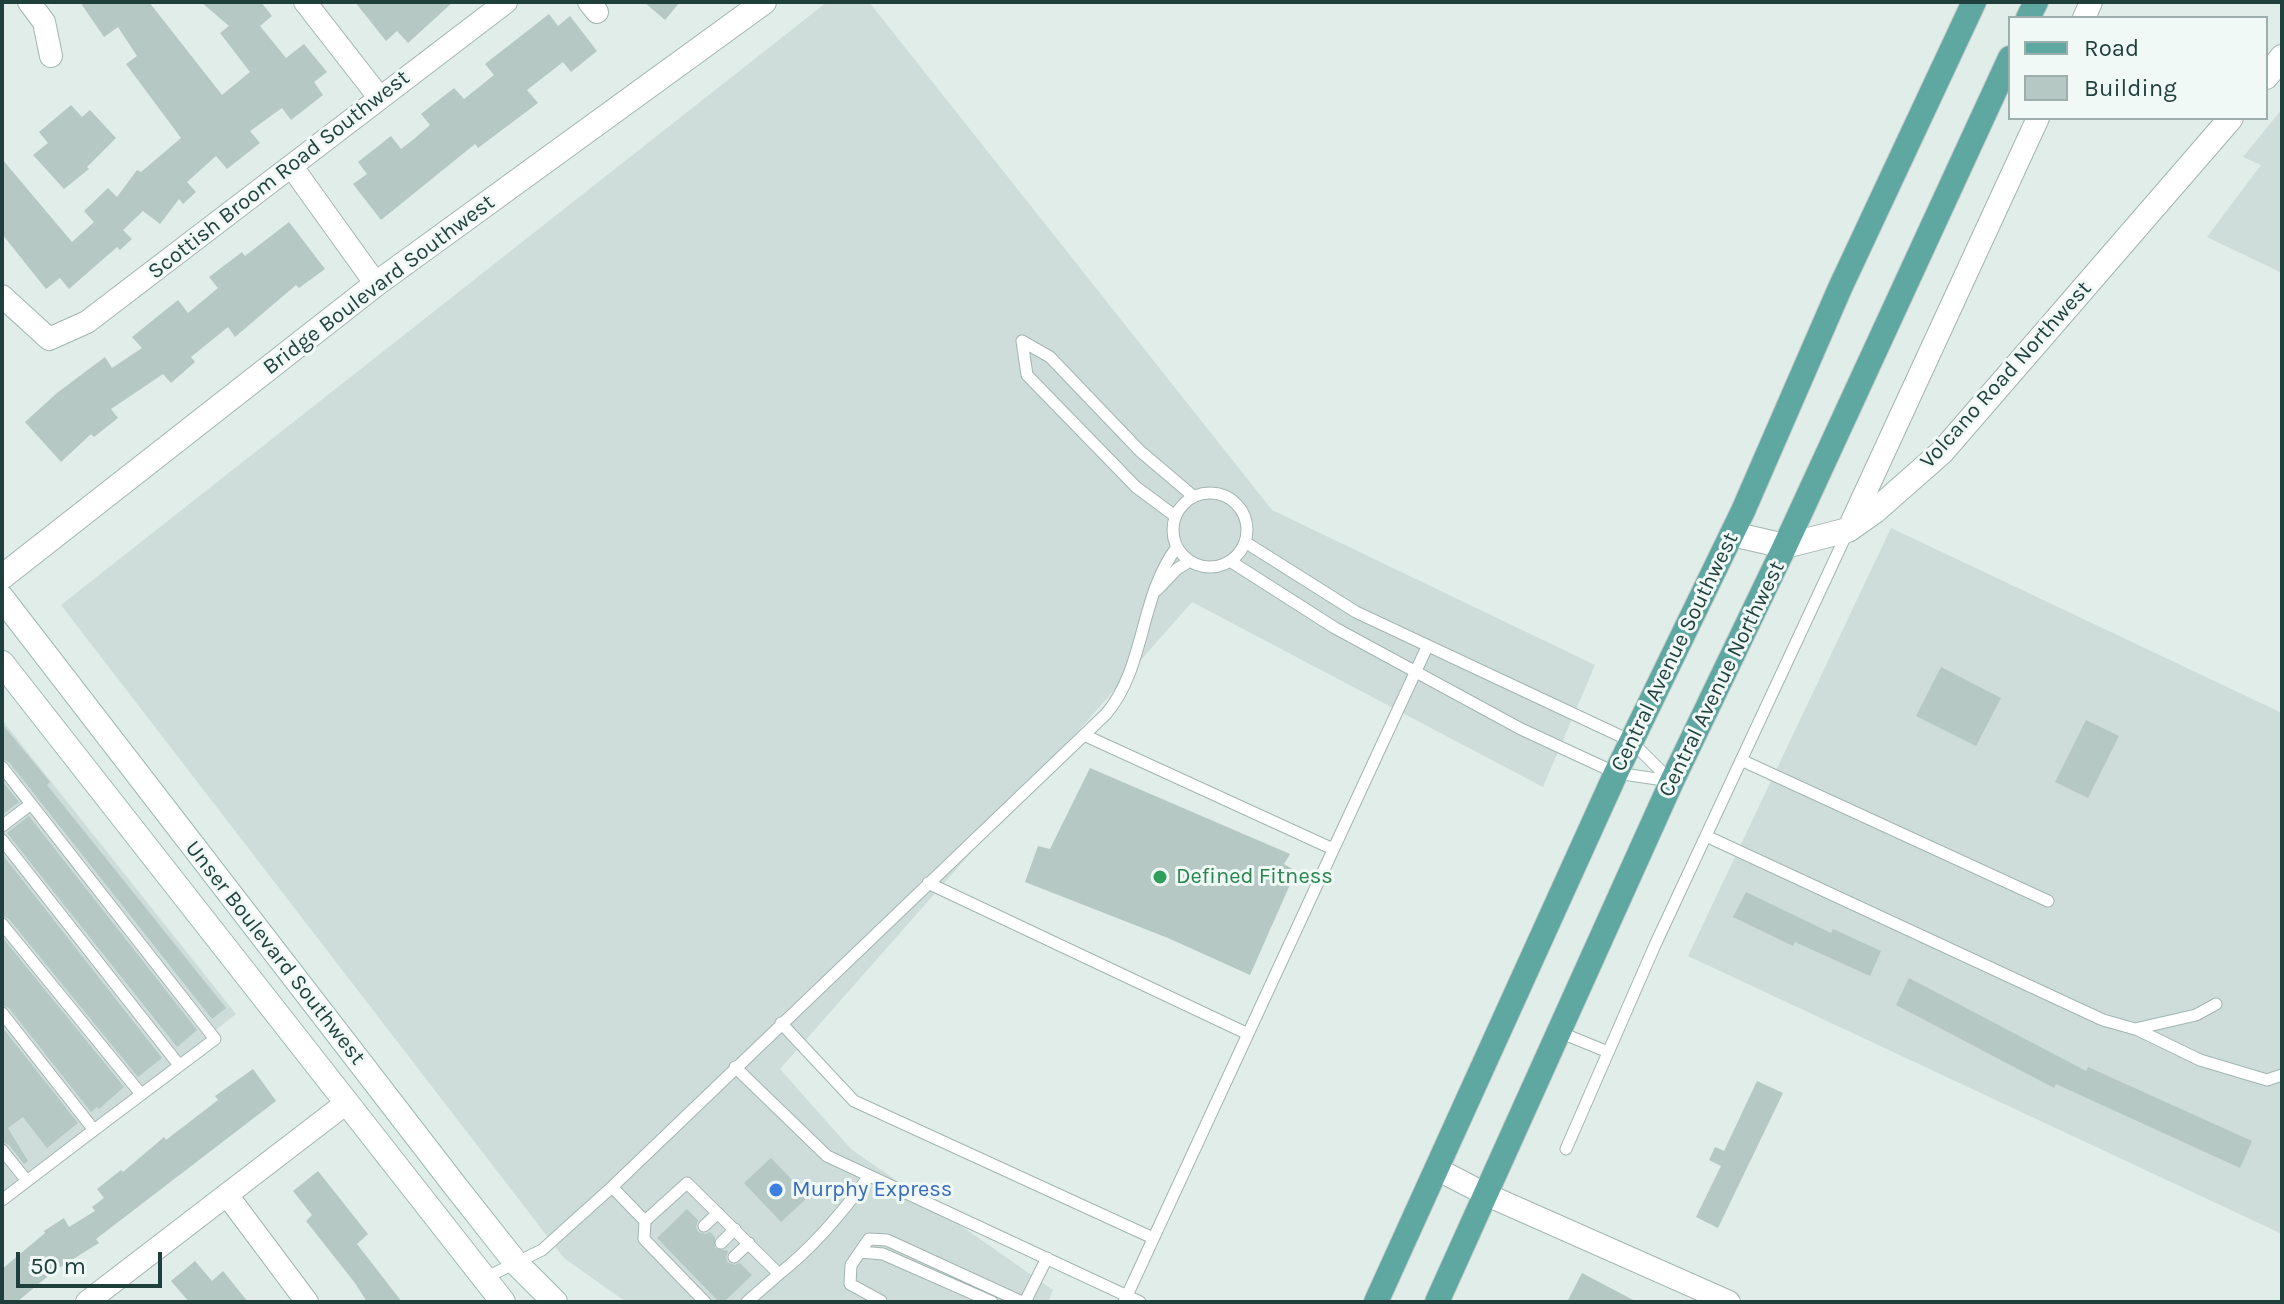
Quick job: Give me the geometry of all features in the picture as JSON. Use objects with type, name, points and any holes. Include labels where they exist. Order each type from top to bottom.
[{"type":"main road","name":"Central Avenue Southwest","points":[[1376,1302],[1616,773],[1732,534],[1840,288],[1974,2]]},
{"type":"main road","name":"Bridge Boulevard Southwest","points":[[2,577],[376,284],[755,4]]},
{"type":"main road","points":[[2268,74],[2282,57]]},
{"type":"main road","name":"Central Avenue Northwest","points":[[1437,1302],[1672,781],[1785,546],[2008,62]]},
{"type":"main road","name":"Volcano Road Northwest","points":[[1732,534],[1785,546],[1848,530],[1875,511],[1942,452],[2229,120]]},
{"type":"main road","name":"Unser Boulevard Southwest","points":[[2,598],[516,1263],[555,1302]]},
{"type":"main road","name":"Unser Boulevard Southwest","points":[[2,663],[503,1302]]},
{"type":"street","points":[[29,2],[44,22],[51,56]]},
{"type":"street","points":[[305,2],[379,97]]},
{"type":"street","name":"Scottish Broom Road Southwest","points":[[2,296],[49,339],[87,322],[506,2]]},
{"type":"street","points":[[1848,530],[2037,120]]},
{"type":"street","points":[[292,167],[376,284]]},
{"type":"street","points":[[87,1302],[345,1104]]},
{"type":"street","points":[[1437,1169],[1485,1194],[1729,1302]]},
{"type":"street","points":[[227,1195],[307,1302]]},
{"type":"lane","points":[[1175,516],[1136,487],[1027,375],[1022,341],[1050,357],[1140,451],[1193,496]]},
{"type":"lane","points":[[1217,493],[1239,506],[1245,517],[1245,542],[1230,561],[1210,567],[1190,561],[1177,547],[1172,526],[1175,516],[1185,501],[1193,496],[1217,493]]},
{"type":"lane","points":[[1566,1149],[1848,530]]},
{"type":"lane","points":[[1245,542],[1356,612],[1631,741],[1672,781]]},
{"type":"lane","points":[[483,1279],[542,1250],[612,1187],[1121,696],[1153,593],[1166,562],[1177,547]]},
{"type":"lane","points":[[1153,593],[1177,569],[1190,561]]},
{"type":"lane","points":[[1230,561],[1335,628],[1521,729],[1616,773],[1672,781]]},
{"type":"lane","points":[[1126,1299],[1427,647]]},
{"type":"lane","points":[[1084,735],[1333,849]]},
{"type":"lane","points":[[1741,760],[2048,901]]},
{"type":"lane","points":[[2,767],[215,1039],[2,1200]]},
{"type":"lane","points":[[2,826],[31,804]]},
{"type":"lane","points":[[1706,836],[2103,1020],[2135,1029],[2200,1060],[2267,1080],[2282,1075]]},
{"type":"lane","points":[[2,840],[179,1065]]},
{"type":"lane","points":[[928,883],[1248,1034]]},
{"type":"lane","points":[[2,924],[141,1094]]},
{"type":"lane","points":[[2135,1029],[2196,1015],[2216,1004]]},
{"type":"lane","points":[[2,1013],[94,1130]]},
{"type":"lane","points":[[781,1023],[854,1101],[1153,1238]]},
{"type":"lane","points":[[1559,1032],[1608,1052]]},
{"type":"lane","points":[[735,1067],[827,1156],[1047,1258],[1126,1299],[1140,1302]]},
{"type":"lane","points":[[2,1150],[27,1181]]},
{"type":"lane","points":[[747,1302],[843,1214],[869,1176]]},
{"type":"lane","points":[[703,1295],[671,1260],[644,1239],[645,1221],[687,1183],[779,1274]]},
{"type":"lane","points":[[612,1187],[645,1221]]},
{"type":"lane","points":[[704,1226],[718,1213]]},
{"type":"lane","points":[[721,1243],[735,1229]]},
{"type":"lane","points":[[881,1301],[850,1284],[851,1265],[869,1239],[887,1240],[1024,1302],[1047,1258]]},
{"type":"lane","points":[[734,1257],[749,1243]]},
{"type":"lane","points":[[860,1252],[883,1254],[992,1302]]},
{"type":"shaded area","points":[[827,2],[869,2],[1272,510],[1595,665],[1543,787],[1192,602],[780,1069],[851,1149],[1053,1290],[1048,1302],[626,1302],[564,1258],[61,605]]},
{"type":"shaded area","points":[[2282,109],[2282,273],[2207,237],[2261,165],[2243,157]]},
{"type":"shaded area","points":[[1891,528],[2282,713],[2282,1234],[1688,956]]},
{"type":"shaded area","points":[[2,720],[236,1014],[2,1198]]},
{"type":"building","points":[[80,2],[149,2],[222,95],[250,72],[220,33],[229,26],[201,2],[261,2],[272,16],[260,26],[286,58],[304,44],[327,72],[314,82],[323,95],[291,120],[282,108],[250,131],[260,143],[227,169],[216,156],[187,182],[196,192],[183,204],[179,199],[160,224],[143,211],[123,230],[132,239],[120,250],[117,247],[69,289],[60,278],[46,289],[2,234],[2,159],[72,242],[94,222],[84,211],[108,188],[117,197],[137,170],[141,172],[181,138],[126,64],[137,56],[118,27],[104,37]]},
{"type":"building","points":[[355,2],[453,2],[408,43],[397,31],[386,41]]},
{"type":"building","points":[[644,2],[680,2],[665,20]]},
{"type":"building","points":[[549,14],[558,26],[570,16],[597,51],[571,72],[563,62],[527,90],[538,103],[478,148],[475,144],[381,220],[353,184],[367,174],[358,162],[391,136],[401,149],[414,139],[430,125],[421,114],[454,88],[464,99],[494,75],[485,64]]},
{"type":"building","points":[[71,105],[82,117],[90,110],[116,138],[87,167],[89,169],[64,189],[33,155],[48,143],[39,132]]},
{"type":"building","points":[[289,222],[325,269],[299,288],[296,285],[235,337],[228,327],[191,357],[195,362],[171,383],[163,374],[111,409],[118,418],[94,437],[91,434],[61,462],[25,422],[105,357],[112,368],[142,348],[132,337],[178,300],[188,313],[218,288],[209,277],[242,252],[245,256]]},
{"type":"building","points":[[1941,667],[2001,698],[1976,746],[1916,716]]},
{"type":"building","points":[[2086,720],[2119,736],[2088,798],[2055,782]]},
{"type":"building","points":[[2,724],[50,782],[47,785],[226,1008],[212,1019],[9,762],[2,759]]},
{"type":"building","name":"Defined Fitness","points":[[1090,768],[1290,854],[1284,864],[1296,871],[1250,975],[1168,938],[1025,882],[1038,846],[1050,849]]},
{"type":"building","points":[[2,781],[19,802],[2,815]]},
{"type":"building","points":[[29,816],[197,1030],[177,1047],[7,833]]},
{"type":"building","points":[[2,854],[162,1058],[138,1077],[9,919],[2,916]]},
{"type":"building","points":[[1746,892],[1831,933],[1833,929],[1881,951],[1870,976],[1795,942],[1793,946],[1733,917]]},
{"type":"building","points":[[2,937],[124,1087],[99,1109],[97,1107],[91,1112],[9,1008],[2,1005]]},
{"type":"building","points":[[1909,978],[2086,1071],[2088,1067],[2252,1141],[2240,1168],[2056,1084],[2054,1088],[1896,1005]]},
{"type":"building","points":[[2,1027],[78,1123],[47,1148],[23,1117],[8,1128],[28,1161],[24,1164],[9,1145],[2,1142]]},
{"type":"building","points":[[253,1069],[276,1101],[96,1239],[99,1243],[54,1271],[17,1302],[2,1302],[2,1269],[44,1231],[64,1218],[69,1227],[95,1211],[92,1207],[104,1198],[97,1189],[218,1100],[215,1096]]},
{"type":"building","points":[[1757,1081],[1783,1093],[1718,1228],[1696,1217],[1721,1166],[1709,1160],[1715,1147],[1724,1151]]},
{"type":"building","name":"Murphy Express","points":[[771,1158],[808,1197],[781,1222],[744,1183]]},
{"type":"building","points":[[318,1171],[368,1234],[357,1244],[402,1302],[367,1302],[306,1221],[312,1215],[293,1191]]},
{"type":"building","points":[[687,1209],[698,1220],[698,1232],[710,1232],[715,1237],[715,1248],[728,1251],[728,1263],[740,1263],[752,1275],[724,1302],[719,1302],[657,1238]]},
{"type":"building","points":[[195,1261],[212,1281],[223,1271],[248,1302],[189,1302],[171,1281]]},
{"type":"building","points":[[1582,1273],[1637,1302],[1567,1302]]},
{"type":"place","name":"Defined Fitness","points":[[1160,877]]},
{"type":"place","name":"Murphy Express","points":[[776,1190]]}]
